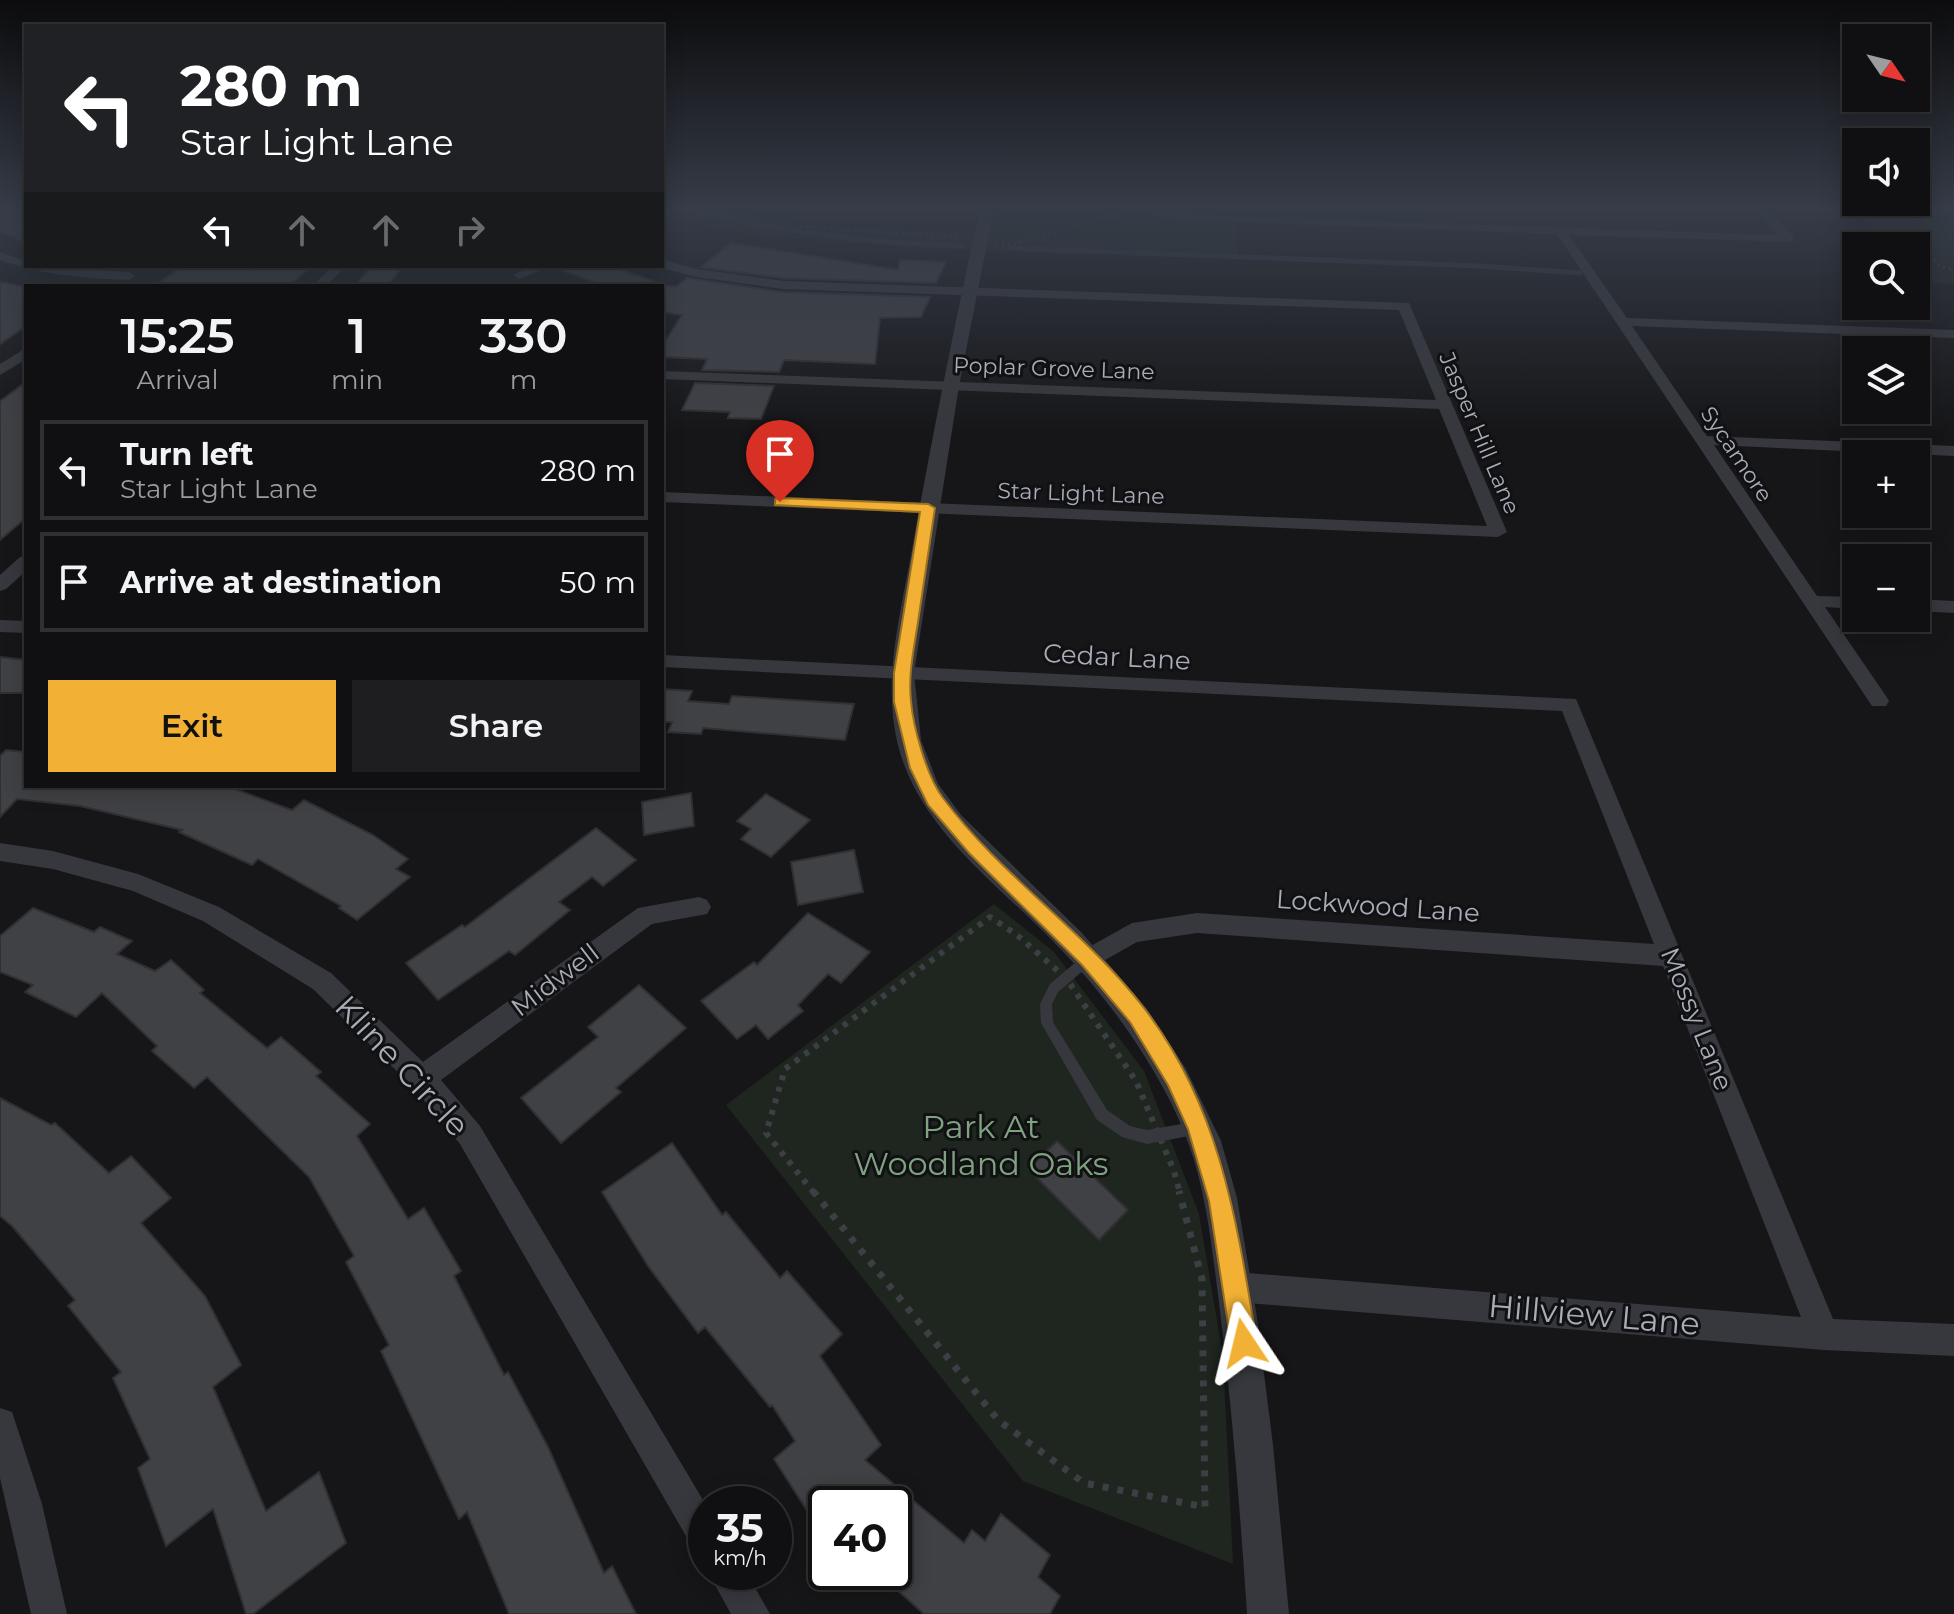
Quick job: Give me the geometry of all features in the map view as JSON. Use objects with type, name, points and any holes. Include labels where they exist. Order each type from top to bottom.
[{"type":"street","points":[[765,283],[970,291]]},
{"type":"street","points":[[972,283],[928,508],[902,673],[902,702],[909,738],[934,800],[976,847],[1089,959],[1138,1015],[1175,1078],[1199,1128],[1221,1201],[1235,1287],[1255,1438],[1268,1614]]},
{"type":"street","name":"Sycamore","points":[[1596,283],[1879,701]]},
{"type":"street","name":"Jasper Hill Lane","points":[[970,291],[1404,306],[1498,532]]},
{"type":"street","points":[[1622,322],[1954,334]]},
{"type":"street","points":[[0,371],[24,353]]},
{"type":"street","name":"Poplar Grove Lane","points":[[664,375],[1444,405]]},
{"type":"street","points":[[1701,440],[1954,451]]},
{"type":"street","name":"Star Light Lane","points":[[664,497],[1498,532]]},
{"type":"street","points":[[0,585],[24,563]]},
{"type":"street","points":[[1810,601],[1842,602]]},
{"type":"street","points":[[1930,606],[1954,607]]},
{"type":"street","points":[[0,626],[24,627]]},
{"type":"street","name":"Cedar Lane","points":[[664,661],[1569,704]]},
{"type":"street","name":"Mossy Lane","points":[[1569,704],[1824,1334]]},
{"type":"street","name":"Kline Circle","points":[[0,852],[53,860],[138,883],[211,914],[322,981],[422,1078],[470,1135],[688,1507]]},
{"type":"street","name":"Midwell","points":[[422,1078],[646,915],[699,907]]},
{"type":"street","name":"Lockwood Lane","points":[[1089,959],[1132,933],[1197,923],[1672,956]]},
{"type":"street","name":"Hillview Lane","points":[[1235,1287],[1824,1334],[1954,1340]]},
{"type":"street","points":[[0,1424],[25,1504],[49,1614]]},
{"type":"street","points":[[737,1590],[752,1614]]},
{"type":"lane","points":[[1089,959],[1054,988],[1046,1004],[1047,1023],[1102,1115],[1127,1132],[1147,1137],[1199,1128]]},
{"type":"path","points":[[990,917],[1066,978],[1136,1081],[1174,1171],[1202,1279],[1205,1507],[1084,1483],[1014,1435],[998,1420],[766,1133],[785,1069],[990,917]]},
{"type":"green space","name":"Park At Woodland Oaks","points":[[994,904],[1054,952],[1144,1071],[1199,1214],[1223,1356],[1233,1564],[1023,1481],[726,1105]]},
{"type":"building","points":[[0,283],[24,287],[24,327],[0,344]]},
{"type":"building","points":[[158,283],[291,283],[290,284]]},
{"type":"building","points":[[597,283],[659,283],[659,284]]},
{"type":"building","points":[[680,283],[723,283],[783,292],[930,297],[921,317],[880,318],[875,364],[784,360],[779,372],[702,370],[707,359],[664,357],[664,343],[682,315],[664,312],[664,285],[676,287]]},
{"type":"building","points":[[24,383],[24,520],[0,540],[0,401]]},
{"type":"building","points":[[695,383],[774,386],[761,419],[728,418],[730,412],[682,410]]},
{"type":"building","points":[[0,657],[24,660],[24,693],[0,693]]},
{"type":"building","points":[[664,689],[692,691],[688,701],[729,704],[732,696],[854,704],[845,740],[703,728],[701,734],[668,732],[672,722],[664,722]]},
{"type":"building","points":[[6,750],[24,752],[24,788],[232,788],[292,810],[304,800],[373,835],[408,859],[396,869],[410,877],[357,920],[339,908],[341,906],[258,859],[252,865],[179,832],[182,830],[80,806],[17,799],[0,817],[0,756]]},
{"type":"building","points":[[691,793],[694,826],[644,835],[642,802]]},
{"type":"building","points":[[766,794],[810,820],[771,857],[741,839],[751,829],[737,821]]},
{"type":"building","points":[[596,828],[636,860],[603,886],[592,877],[559,902],[570,910],[515,955],[509,951],[438,1000],[406,963],[462,925],[465,927]]},
{"type":"building","points":[[854,850],[863,892],[798,905],[791,862]]},
{"type":"building","points":[[33,908],[94,932],[100,927],[132,941],[117,954],[155,971],[171,960],[204,990],[200,993],[267,1048],[281,1037],[321,1072],[316,1076],[370,1124],[357,1136],[408,1219],[424,1208],[461,1271],[454,1276],[504,1375],[508,1372],[548,1447],[604,1573],[612,1566],[636,1614],[509,1614],[467,1512],[459,1519],[381,1351],[389,1345],[346,1262],[354,1256],[309,1177],[207,1077],[194,1088],[152,1051],[157,1046],[102,993],[76,1017],[25,992],[33,985],[0,972],[0,936]]},
{"type":"building","points":[[808,913],[870,952],[841,983],[828,974],[798,1005],[803,1011],[768,1039],[756,1025],[737,1039],[701,1001],[754,962],[757,965]]},
{"type":"building","points":[[639,985],[686,1028],[616,1088],[621,1092],[561,1143],[521,1098],[598,1037],[588,1027]]},
{"type":"building","points":[[0,1098],[51,1125],[55,1123],[109,1173],[131,1156],[171,1198],[141,1223],[205,1296],[241,1365],[213,1387],[266,1511],[319,1472],[346,1543],[253,1614],[246,1614],[213,1509],[166,1546],[138,1468],[150,1459],[113,1378],[121,1372],[68,1306],[75,1300],[0,1216]]},
{"type":"building","points":[[1057,1141],[1128,1210],[1099,1240],[1028,1169]]},
{"type":"building","points":[[672,1143],[722,1215],[726,1212],[780,1278],[787,1271],[842,1334],[820,1356],[881,1445],[865,1460],[896,1486],[808,1486],[808,1512],[774,1459],[795,1441],[772,1405],[770,1407],[705,1327],[698,1333],[648,1266],[602,1192]]},
{"type":"building","points":[[912,1499],[964,1543],[972,1530],[985,1541],[1001,1514],[1050,1555],[1038,1577],[1060,1596],[1050,1614],[924,1614],[897,1590],[912,1590]]},
{"type":"route","points":[[780,502],[928,508],[902,673],[902,702],[919,768],[934,800],[976,847],[1089,959],[1138,1015],[1175,1078],[1199,1128],[1221,1201],[1244,1343]]}]
